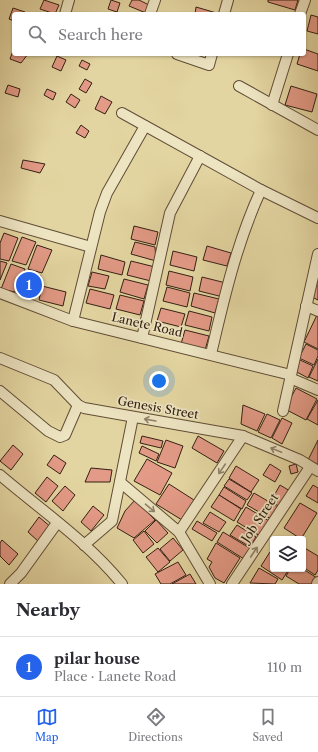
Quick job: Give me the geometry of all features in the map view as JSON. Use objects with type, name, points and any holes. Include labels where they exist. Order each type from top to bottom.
[{"type":"street","points":[[66,12],[69,0]]},
{"type":"street","points":[[151,12],[155,0]]},
{"type":"street","points":[[225,12],[228,0]]},
{"type":"street","points":[[301,12],[305,0]]},
{"type":"street","points":[[183,56],[209,65],[211,56]]},
{"type":"street","points":[[272,105],[287,56]]},
{"type":"street","points":[[239,86],[318,130]]},
{"type":"street","points":[[122,113],[260,190],[318,218]]},
{"type":"street","points":[[73,321],[100,212],[107,193],[145,126]]},
{"type":"street","points":[[142,338],[170,213],[200,156]]},
{"type":"street","points":[[210,354],[238,249],[250,213],[260,190]]},
{"type":"street","points":[[0,221],[91,247]]},
{"type":"street","points":[[283,411],[318,254]]},
{"type":"street","name":"Lanete Road","points":[[0,293],[73,321],[210,354],[291,376],[318,390]]},
{"type":"street","points":[[306,306],[318,311]]},
{"type":"street","points":[[0,358],[54,380],[78,405],[64,435],[60,437],[48,431],[0,391]]},
{"type":"street","name":"Genesis Street","points":[[78,405],[133,417],[243,436],[300,460],[314,469]]},
{"type":"street","points":[[84,545],[112,520],[133,417]]},
{"type":"street","points":[[179,532],[243,436]]},
{"type":"street","name":"Job Street","points":[[232,584],[314,469]]},
{"type":"street","points":[[0,475],[84,545],[122,584]]},
{"type":"street","points":[[120,482],[179,532],[210,584]]},
{"type":"street","points":[[10,584],[21,572],[57,523]]},
{"type":"building","points":[[44,0],[59,5],[56,12],[49,12],[40,9]]},
{"type":"building","points":[[111,0],[120,3],[117,12],[108,9]]},
{"type":"building","points":[[132,0],[139,0],[149,5],[146,12],[129,6]]},
{"type":"building","points":[[268,0],[298,0],[295,10],[268,2]]},
{"type":"building","points":[[196,7],[213,12],[195,12]]},
{"type":"building","points":[[13,8],[25,12],[12,12],[12,20],[9,19]]},
{"type":"building","points":[[311,15],[318,17],[318,34],[307,31]]},
{"type":"building","points":[[306,50],[318,54],[318,71],[297,64],[299,56],[306,56]]},
{"type":"building","points":[[12,54],[12,56],[26,56],[21,63],[10,59]]},
{"type":"building","points":[[57,56],[66,60],[61,71],[52,67]]},
{"type":"building","points":[[82,60],[90,64],[87,70],[79,66]]},
{"type":"building","points":[[85,79],[92,83],[86,93],[79,89]]},
{"type":"building","points":[[8,85],[20,89],[18,97],[5,93]]},
{"type":"building","points":[[291,86],[317,94],[312,112],[285,105]]},
{"type":"building","points":[[47,89],[56,93],[53,100],[44,95]]},
{"type":"building","points":[[71,94],[80,100],[75,108],[66,102]]},
{"type":"building","points":[[101,96],[112,102],[105,114],[95,109]]},
{"type":"building","points":[[81,125],[89,131],[85,138],[76,133]]},
{"type":"building","points":[[23,160],[45,164],[40,173],[21,168]]},
{"type":"building","points":[[134,226],[158,232],[155,245],[131,239]]},
{"type":"building","points":[[4,233],[18,238],[9,261],[0,259],[0,243]]},
{"type":"building","points":[[22,237],[36,242],[26,265],[12,261]]},
{"type":"building","points":[[135,242],[155,247],[156,261],[131,254]]},
{"type":"building","points":[[37,245],[52,250],[42,273],[28,269]]},
{"type":"building","points":[[207,246],[231,253],[227,266],[203,260]]},
{"type":"building","points":[[173,251],[197,257],[194,271],[170,265]]},
{"type":"building","points":[[101,255],[125,262],[122,275],[98,269]]},
{"type":"building","points":[[0,261],[7,263],[0,280]]},
{"type":"building","points":[[131,261],[155,267],[151,281],[127,275]]},
{"type":"building","points":[[11,264],[25,269],[15,292],[1,289]]},
{"type":"building","points":[[26,271],[41,276],[31,299],[17,295]]},
{"type":"building","points":[[169,271],[193,277],[190,291],[166,285]]},
{"type":"building","points":[[92,272],[109,276],[105,289],[88,286]]},
{"type":"building","points":[[202,277],[226,283],[223,297],[199,291]]},
{"type":"building","points":[[124,279],[148,285],[144,299],[120,292]]},
{"type":"building","points":[[318,280],[318,300],[310,296]]},
{"type":"building","points":[[42,286],[66,292],[63,306],[39,300]]},
{"type":"building","points":[[167,287],[190,293],[187,307],[163,301]]},
{"type":"building","points":[[90,289],[114,295],[110,309],[86,303]]},
{"type":"building","points":[[194,293],[219,299],[215,313],[191,306]]},
{"type":"building","points":[[120,295],[144,301],[140,315],[116,309]]},
{"type":"building","points":[[161,308],[185,314],[181,327],[157,321]]},
{"type":"building","points":[[189,311],[212,317],[209,331],[185,325]]},
{"type":"building","points":[[317,315],[318,316],[318,349],[304,342]]},
{"type":"building","points":[[185,330],[209,336],[205,350],[181,344]]},
{"type":"building","points":[[306,344],[318,350],[318,356],[314,365],[299,358]]},
{"type":"building","points":[[318,359],[318,381],[309,377]]},
{"type":"building","points":[[300,360],[313,366],[308,378],[295,371]]},
{"type":"building","points":[[296,388],[317,399],[306,420],[285,409]]},
{"type":"building","points":[[318,400],[318,425],[307,419]]},
{"type":"building","points":[[243,405],[265,414],[257,431],[241,424]]},
{"type":"building","points":[[267,414],[280,420],[271,438],[258,432]]},
{"type":"building","points":[[282,418],[292,423],[282,444],[272,438]]},
{"type":"building","points":[[142,436],[163,441],[161,448],[140,443]]},
{"type":"building","points":[[198,436],[224,451],[217,463],[192,448]]},
{"type":"building","points":[[166,440],[183,446],[175,468],[157,462]]},
{"type":"building","points":[[318,440],[318,465],[308,460]]},
{"type":"building","points":[[13,445],[23,454],[11,470],[0,461]]},
{"type":"building","points":[[142,446],[159,454],[156,461],[139,453]]},
{"type":"building","points":[[54,455],[66,463],[60,474],[47,465]]},
{"type":"building","points":[[147,459],[172,473],[160,495],[134,481]]},
{"type":"building","points":[[270,464],[281,471],[275,482],[263,475]]},
{"type":"building","points":[[296,464],[298,472],[291,474],[289,466]]},
{"type":"building","points":[[236,466],[259,480],[251,492],[229,478]]},
{"type":"building","points":[[91,468],[112,470],[110,482],[85,482]]},
{"type":"building","points":[[47,477],[58,486],[46,502],[35,493]]},
{"type":"building","points":[[229,479],[252,493],[247,500],[224,486]]},
{"type":"building","points":[[169,484],[194,500],[182,520],[156,504]]},
{"type":"building","points":[[280,485],[290,491],[280,507],[271,501]]},
{"type":"building","points":[[313,485],[318,488],[318,503],[306,496]]},
{"type":"building","points":[[65,486],[75,495],[63,511],[52,501]]},
{"type":"building","points":[[224,487],[246,501],[242,509],[219,495]]},
{"type":"building","points":[[254,493],[278,507],[271,519],[247,505]]},
{"type":"building","points":[[219,495],[241,509],[234,521],[211,507]]},
{"type":"building","points":[[135,500],[155,520],[134,538],[117,528],[125,511]]},
{"type":"building","points":[[300,503],[317,513],[303,536],[296,536],[284,528]]},
{"type":"building","points":[[93,506],[104,515],[91,531],[81,522]]},
{"type":"building","points":[[246,507],[269,521],[260,536],[237,522]]},
{"type":"building","points":[[210,512],[226,522],[219,532],[203,523]]},
{"type":"building","points":[[39,517],[52,528],[39,542],[28,532]]},
{"type":"building","points":[[156,520],[168,533],[157,543],[145,531]]},
{"type":"building","points":[[197,521],[217,533],[212,541],[192,529]]},
{"type":"building","points":[[237,525],[256,537],[250,547],[230,535]]},
{"type":"building","points":[[144,531],[154,544],[143,553],[133,540]]},
{"type":"building","points":[[223,532],[251,549],[244,559],[217,542]]},
{"type":"building","points":[[173,538],[183,550],[170,561],[160,549]]},
{"type":"building","points":[[2,540],[18,554],[9,565],[0,556],[0,543]]},
{"type":"building","points":[[216,543],[240,558],[224,583],[215,578],[209,567],[212,562],[207,559]]},
{"type":"building","points":[[158,548],[170,562],[158,572],[146,557]]},
{"type":"building","points":[[306,549],[318,556],[318,570],[315,575],[306,569]]},
{"type":"building","points":[[270,552],[270,572],[261,566]]},
{"type":"building","points":[[178,562],[186,575],[170,584],[161,584],[155,574]]},
{"type":"building","points":[[259,568],[278,579],[275,584],[250,583]]},
{"type":"building","points":[[306,571],[317,578],[313,584],[299,584],[286,576],[288,572]]},
{"type":"building","points":[[270,572],[287,572],[282,580]]},
{"type":"building","points":[[190,574],[196,584],[172,584]]},
{"type":"place","name":"pilar house","points":[[29,285]]}]
